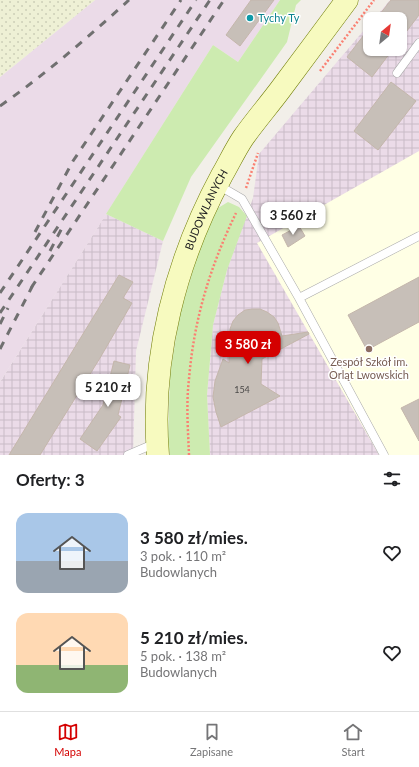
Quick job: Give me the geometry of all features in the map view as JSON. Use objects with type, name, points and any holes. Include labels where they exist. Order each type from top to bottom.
[{"type":"street","name":"BUDOWLANYCH","points":[[157,449],[156,432],[160,357],[175,291],[187,252],[203,213],[242,139],[347,0]]},
{"type":"lane","points":[[397,73],[419,43]]},
{"type":"lane","points":[[218,184],[242,199],[299,298],[384,455]]},
{"type":"lane","points":[[299,298],[419,236]]},
{"type":"lane","points":[[128,455],[157,449]]},
{"type":"path","points":[[189,455],[189,380],[200,309],[211,270],[242,199],[259,149]]},
{"type":"shaded area","points":[[0,0],[95,0],[0,77]]},
{"type":"shaded area","points":[[95,0],[280,0],[238,62],[213,45],[0,382],[0,77]]},
{"type":"shaded area","points":[[390,0],[419,0],[419,455],[210,455],[207,395],[213,325],[227,270],[253,198],[259,154],[363,31],[363,56],[407,56],[407,12],[380,12]]},
{"type":"shaded area","name":"Zespół Szkół im. Orląt Lwowskich","points":[[419,151],[419,455],[379,455],[257,243]]},
{"type":"shaded area","points":[[106,214],[163,241],[136,351],[133,455],[0,455],[0,382]]},
{"type":"green space","points":[[280,0],[301,0],[296,5],[287,42],[191,177],[163,241],[106,214],[213,45],[238,62]]},
{"type":"green space","points":[[228,202],[239,207],[247,216],[227,270],[213,325],[207,395],[210,455],[170,455],[168,444],[170,374],[180,314],[200,246],[218,208]]},
{"type":"building","name":"Tychy Ty","points":[[251,0],[274,0],[240,46],[226,35]]},
{"type":"building","points":[[391,0],[419,0],[419,15],[407,31],[407,12],[382,12]]},
{"type":"building","points":[[363,36],[363,56],[388,56],[372,77],[347,57]]},
{"type":"building","points":[[391,82],[416,101],[378,150],[354,131]]},
{"type":"building","points":[[299,226],[305,236],[288,247],[282,235]]},
{"type":"building","points":[[119,275],[133,282],[123,298],[132,303],[100,358],[40,455],[9,455]]},
{"type":"building","points":[[419,277],[419,322],[367,350],[348,315]]},
{"type":"building","points":[[260,309],[274,317],[278,323],[282,336],[308,332],[309,334],[262,359],[261,384],[280,396],[221,427],[213,397],[215,381],[223,359],[229,363],[230,329],[233,321],[245,310]]},
{"type":"building","points":[[114,361],[130,365],[118,415],[121,417],[97,451],[80,439],[103,405]]},
{"type":"building","points":[[419,399],[419,441],[401,408]]},
{"type":"railway","points":[[0,106],[66,55],[129,0]]},
{"type":"railway","points":[[35,232],[73,161],[181,0]]},
{"type":"railway","points":[[0,293],[196,0]]},
{"type":"railway","points":[[0,313],[210,0]]},
{"type":"railway","points":[[31,288],[224,0]]},
{"type":"railway","points":[[50,251],[63,226]]},
{"type":"railway","points":[[0,349],[34,283]]},
{"type":"railway","points":[[0,324],[8,308]]},
{"type":"place","name":"Tychy Ty","points":[[250,18]]},
{"type":"place","name":"Zespół Szkół im. Orląt Lwowskich","points":[[369,349]]}]
